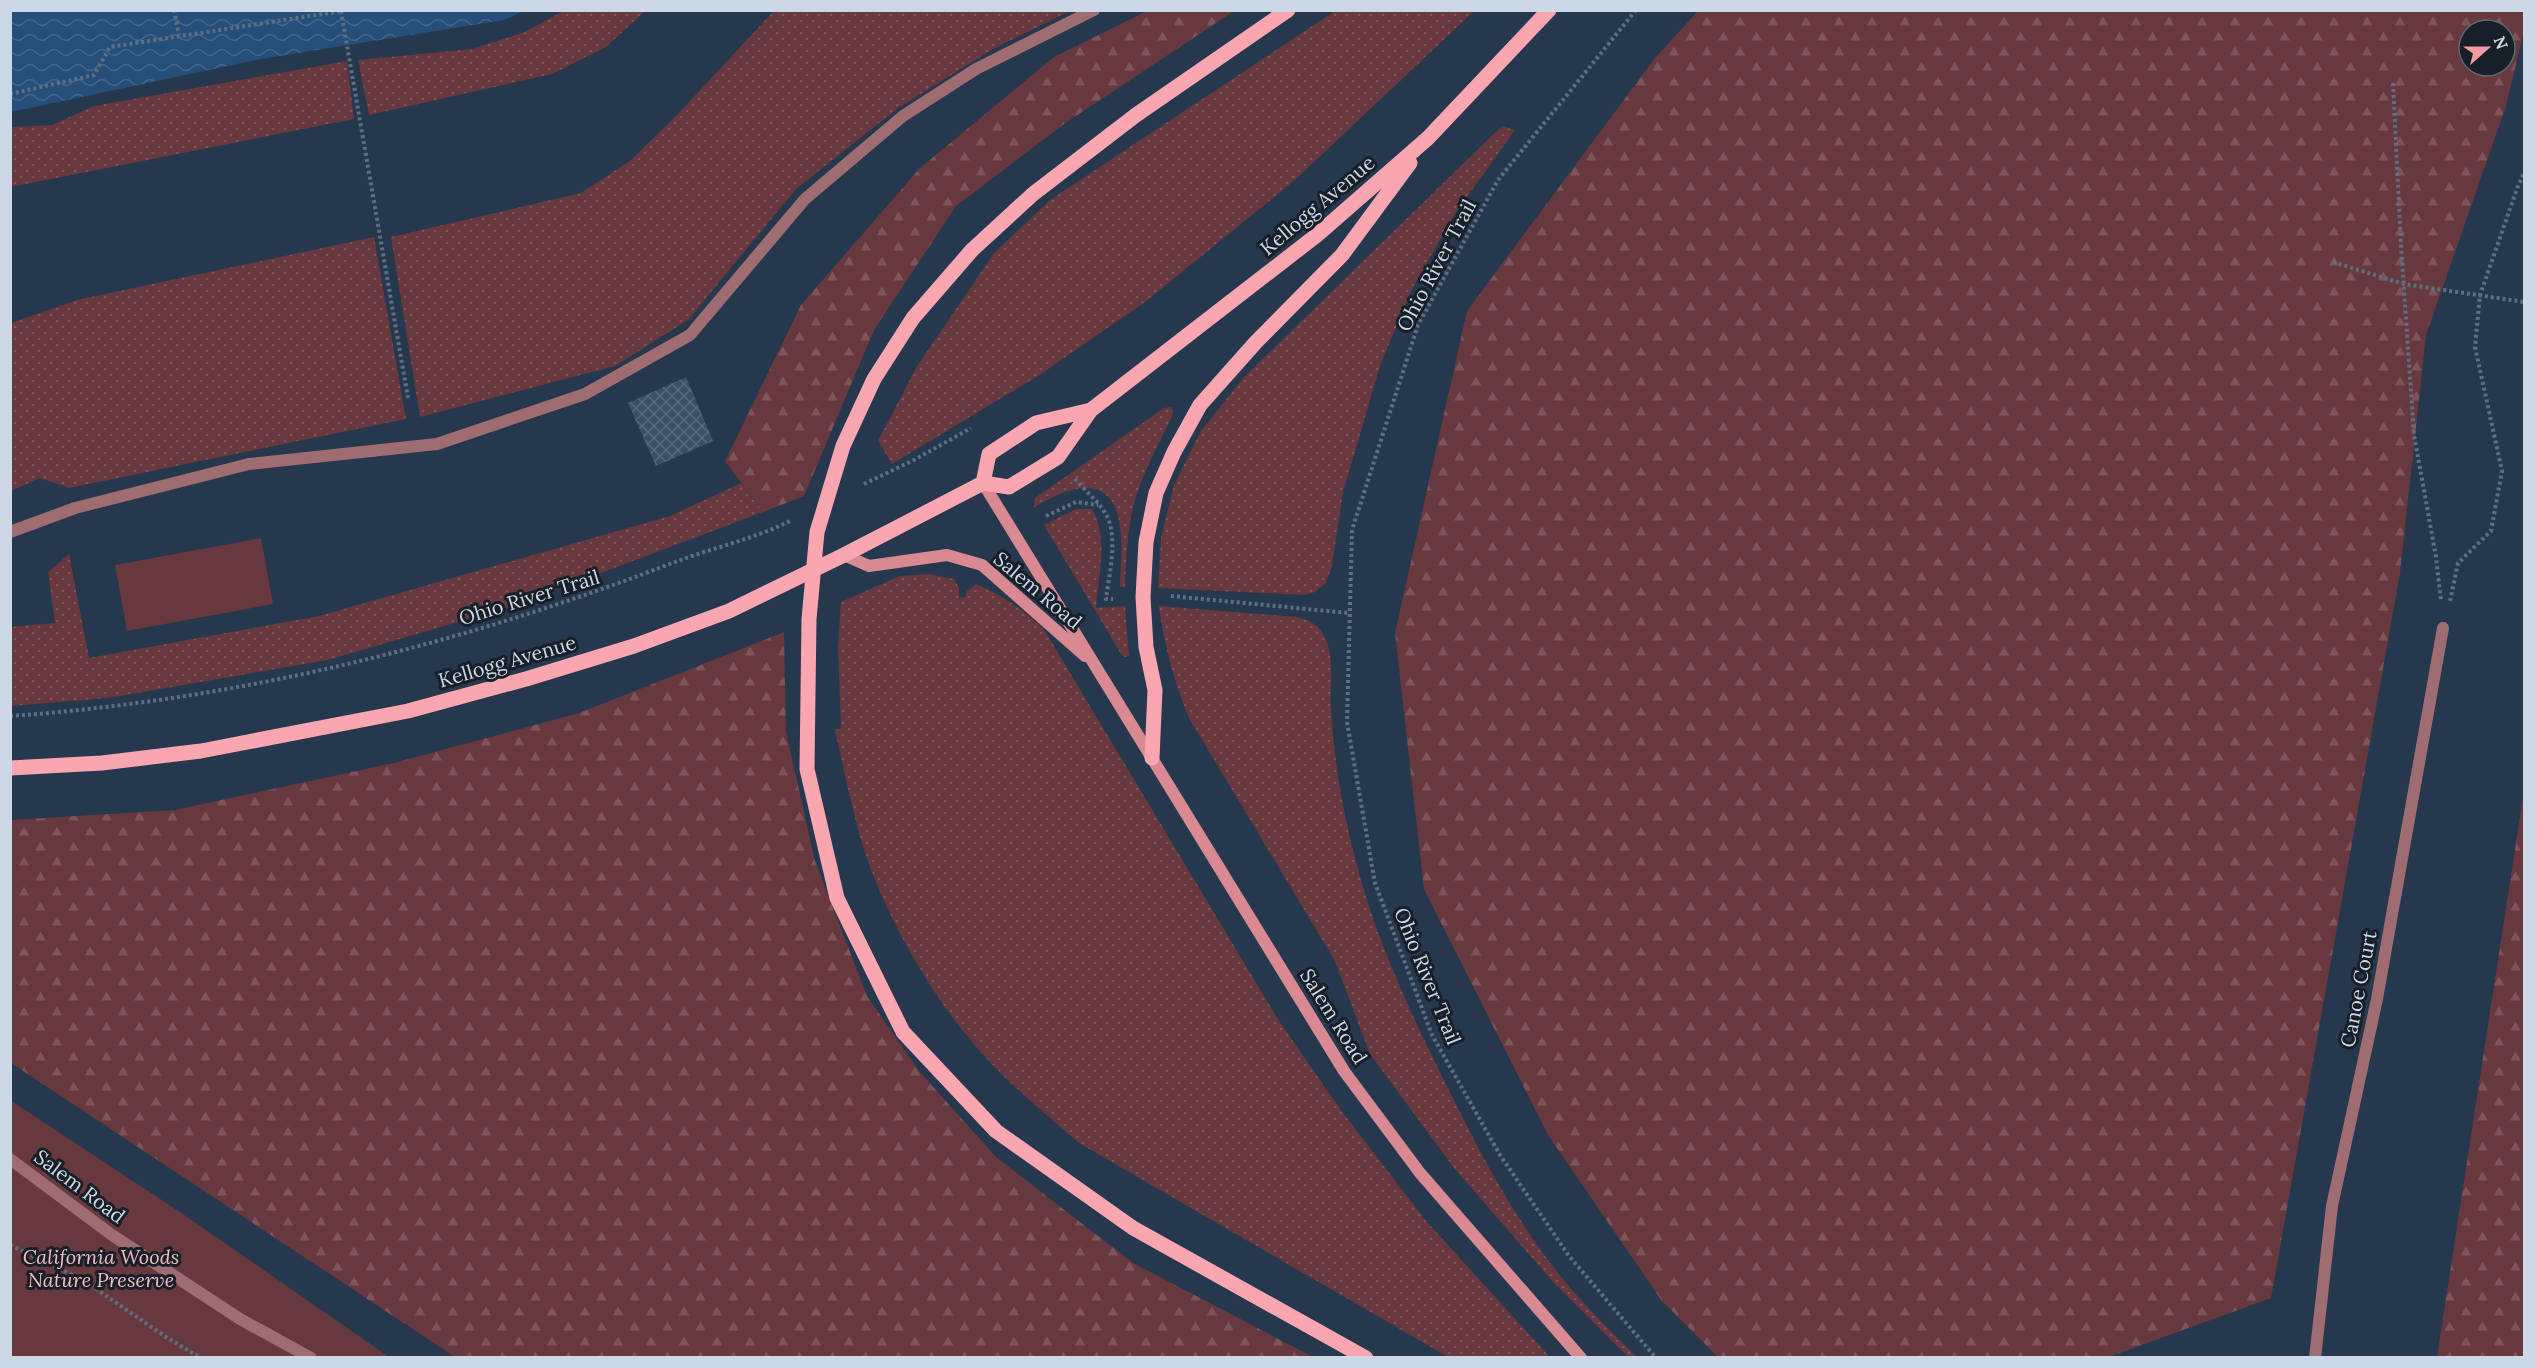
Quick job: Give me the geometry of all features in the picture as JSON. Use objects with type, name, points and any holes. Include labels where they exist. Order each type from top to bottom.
[{"type":"main road","points":[[1288,10],[1127,123],[1033,194],[972,250],[913,318],[874,379],[843,446],[817,532],[809,619],[807,769],[837,898],[903,1032],[996,1131],[1133,1228],[1366,1358]]},
{"type":"main road","name":"Kellogg Avenue","points":[[10,768],[102,763],[201,751],[408,711],[526,679],[634,646],[729,611],[983,483],[1009,487],[1058,457],[1091,410],[1317,235],[1428,138],[1549,10]]},
{"type":"main road","points":[[1152,758],[1155,690],[1146,647],[1143,597],[1146,542],[1156,493],[1174,452],[1200,405],[1256,342],[1342,255],[1428,138]]},
{"type":"main road","name":"Kellogg Avenue","points":[[983,483],[989,454],[1036,423],[1091,410]]},
{"type":"street","points":[[10,532],[75,508],[249,464],[437,444],[585,394],[690,335],[805,199],[903,116],[976,69],[1094,10]]},
{"type":"street","name":"Salem Road","points":[[983,483],[1344,1071],[1420,1173],[1581,1358]]},
{"type":"street","name":"Salem Road","points":[[844,555],[869,566],[946,555],[982,565],[1095,665]]},
{"type":"street","name":"Canoe Court","points":[[2315,1358],[2332,1206],[2377,999],[2443,628]]},
{"type":"street","name":"Salem Road","points":[[10,1158],[112,1235],[240,1319],[311,1358]]},
{"type":"path","points":[[174,10],[179,35]]},
{"type":"path","name":"Ohio River Trail","points":[[1636,10],[1498,180],[1418,325],[1352,530],[1347,722],[1375,883],[1432,1035],[1500,1155],[1562,1247],[1656,1358]]},
{"type":"path","points":[[10,94],[94,75],[110,47],[342,11],[408,399]]},
{"type":"path","points":[[2393,83],[2414,435],[2436,557],[2443,628]]},
{"type":"path","points":[[2443,628],[2458,563],[2491,531],[2502,471],[2475,347],[2480,295],[2517,186],[2524,173]]},
{"type":"path","points":[[2332,262],[2404,284],[2524,302]]},
{"type":"path","points":[[856,488],[973,427]]},
{"type":"path","points":[[1067,471],[1099,505],[1110,523],[1111,556],[1106,599],[1116,599]]},
{"type":"path","points":[[1046,516],[1076,502],[1099,505]]},
{"type":"path","name":"Ohio River Trail","points":[[10,716],[136,705],[326,670],[486,627],[584,597],[796,518]]},
{"type":"path","points":[[1161,595],[1350,613]]},
{"type":"path","points":[[10,1245],[83,1280],[201,1358]]},
{"type":"green space","points":[[565,10],[645,11],[606,47],[552,74],[369,115],[358,60],[472,49],[525,32]]},
{"type":"green space","points":[[774,11],[1070,11],[993,49],[898,108],[796,189],[688,320],[615,366],[420,417],[391,237],[581,193],[631,160],[673,119]]},
{"type":"green space","points":[[1147,11],[1234,11],[1064,124],[956,206],[874,330],[804,496],[763,512],[725,461],[801,305],[920,168],[1054,57]]},
{"type":"green space","points":[[1335,11],[1474,11],[1295,180],[1145,302],[1038,376],[892,464],[878,441],[916,368],[994,253],[1050,200]]},
{"type":"green space","points":[[1698,11],[2524,11],[2524,31],[2517,60],[2517,18],[2457,18],[2457,78],[2513,78],[2506,106],[2426,335],[2400,573],[2271,1298],[2109,1357],[1718,1357],[1662,1301],[1548,1135],[1424,889],[1395,633],[1467,311],[1655,58]]},
{"type":"green space","points":[[347,61],[354,119],[11,187],[11,127],[52,125],[94,106]]},
{"type":"green space","points":[[1502,126],[1515,130],[1454,215],[1411,291],[1380,366],[1343,492],[1332,566],[1326,583],[1315,592],[1304,595],[1158,588],[1161,538],[1174,485],[1201,431],[1244,377]]},
{"type":"green space","points":[[374,237],[406,419],[69,488],[40,478],[11,491],[11,323],[77,300]]},
{"type":"green space","points":[[1171,407],[1172,417],[1136,495],[1128,537],[1125,587],[1120,587],[1121,535],[1113,503],[1103,493],[1089,488],[1068,491],[1034,507],[1035,498],[1164,408]]},
{"type":"green space","points":[[741,483],[763,512],[516,605],[328,660],[108,698],[11,706],[10,627],[55,623],[48,572],[69,554],[89,658],[319,616],[670,516]]},
{"type":"green space","points":[[1076,509],[1092,509],[1097,520],[1101,557],[1096,608],[1125,606],[1129,656],[1125,657],[1121,654],[1044,525]]},
{"type":"green space","points":[[261,538],[273,604],[127,631],[115,565]]},
{"type":"green space","points":[[929,574],[954,579],[959,588],[959,597],[965,598],[967,591],[976,584],[985,588],[1011,603],[1043,628],[1279,1021],[1343,1113],[1426,1221],[1550,1357],[1448,1357],[1079,1143],[1024,1095],[973,1043],[922,972],[879,890],[860,836],[835,730],[841,728],[838,646],[841,602],[900,576]]},
{"type":"green space","points":[[1159,606],[1298,617],[1312,623],[1321,631],[1329,652],[1332,729],[1347,825],[1363,888],[1401,990],[1461,1114],[1516,1213],[1569,1286],[1637,1357],[1628,1357],[1553,1282],[1454,1168],[1370,1054],[1335,961],[1189,718],[1170,663]]},
{"type":"green space","points":[[784,632],[786,732],[815,861],[867,996],[919,1071],[996,1157],[1133,1263],[1313,1357],[455,1357],[11,1063],[11,820],[175,810],[394,763],[579,713]]},
{"type":"green space","points":[[2524,791],[2524,1357],[2437,1357]]},
{"type":"green space","name":"California Woods Nature Preserve","points":[[10,1100],[183,1214],[389,1357],[11,1357]]},
{"type":"water","points":[[11,10],[524,11],[504,20],[261,59],[11,112]]},
{"type":"building","points":[[686,377],[713,441],[656,466],[628,403]]}]
